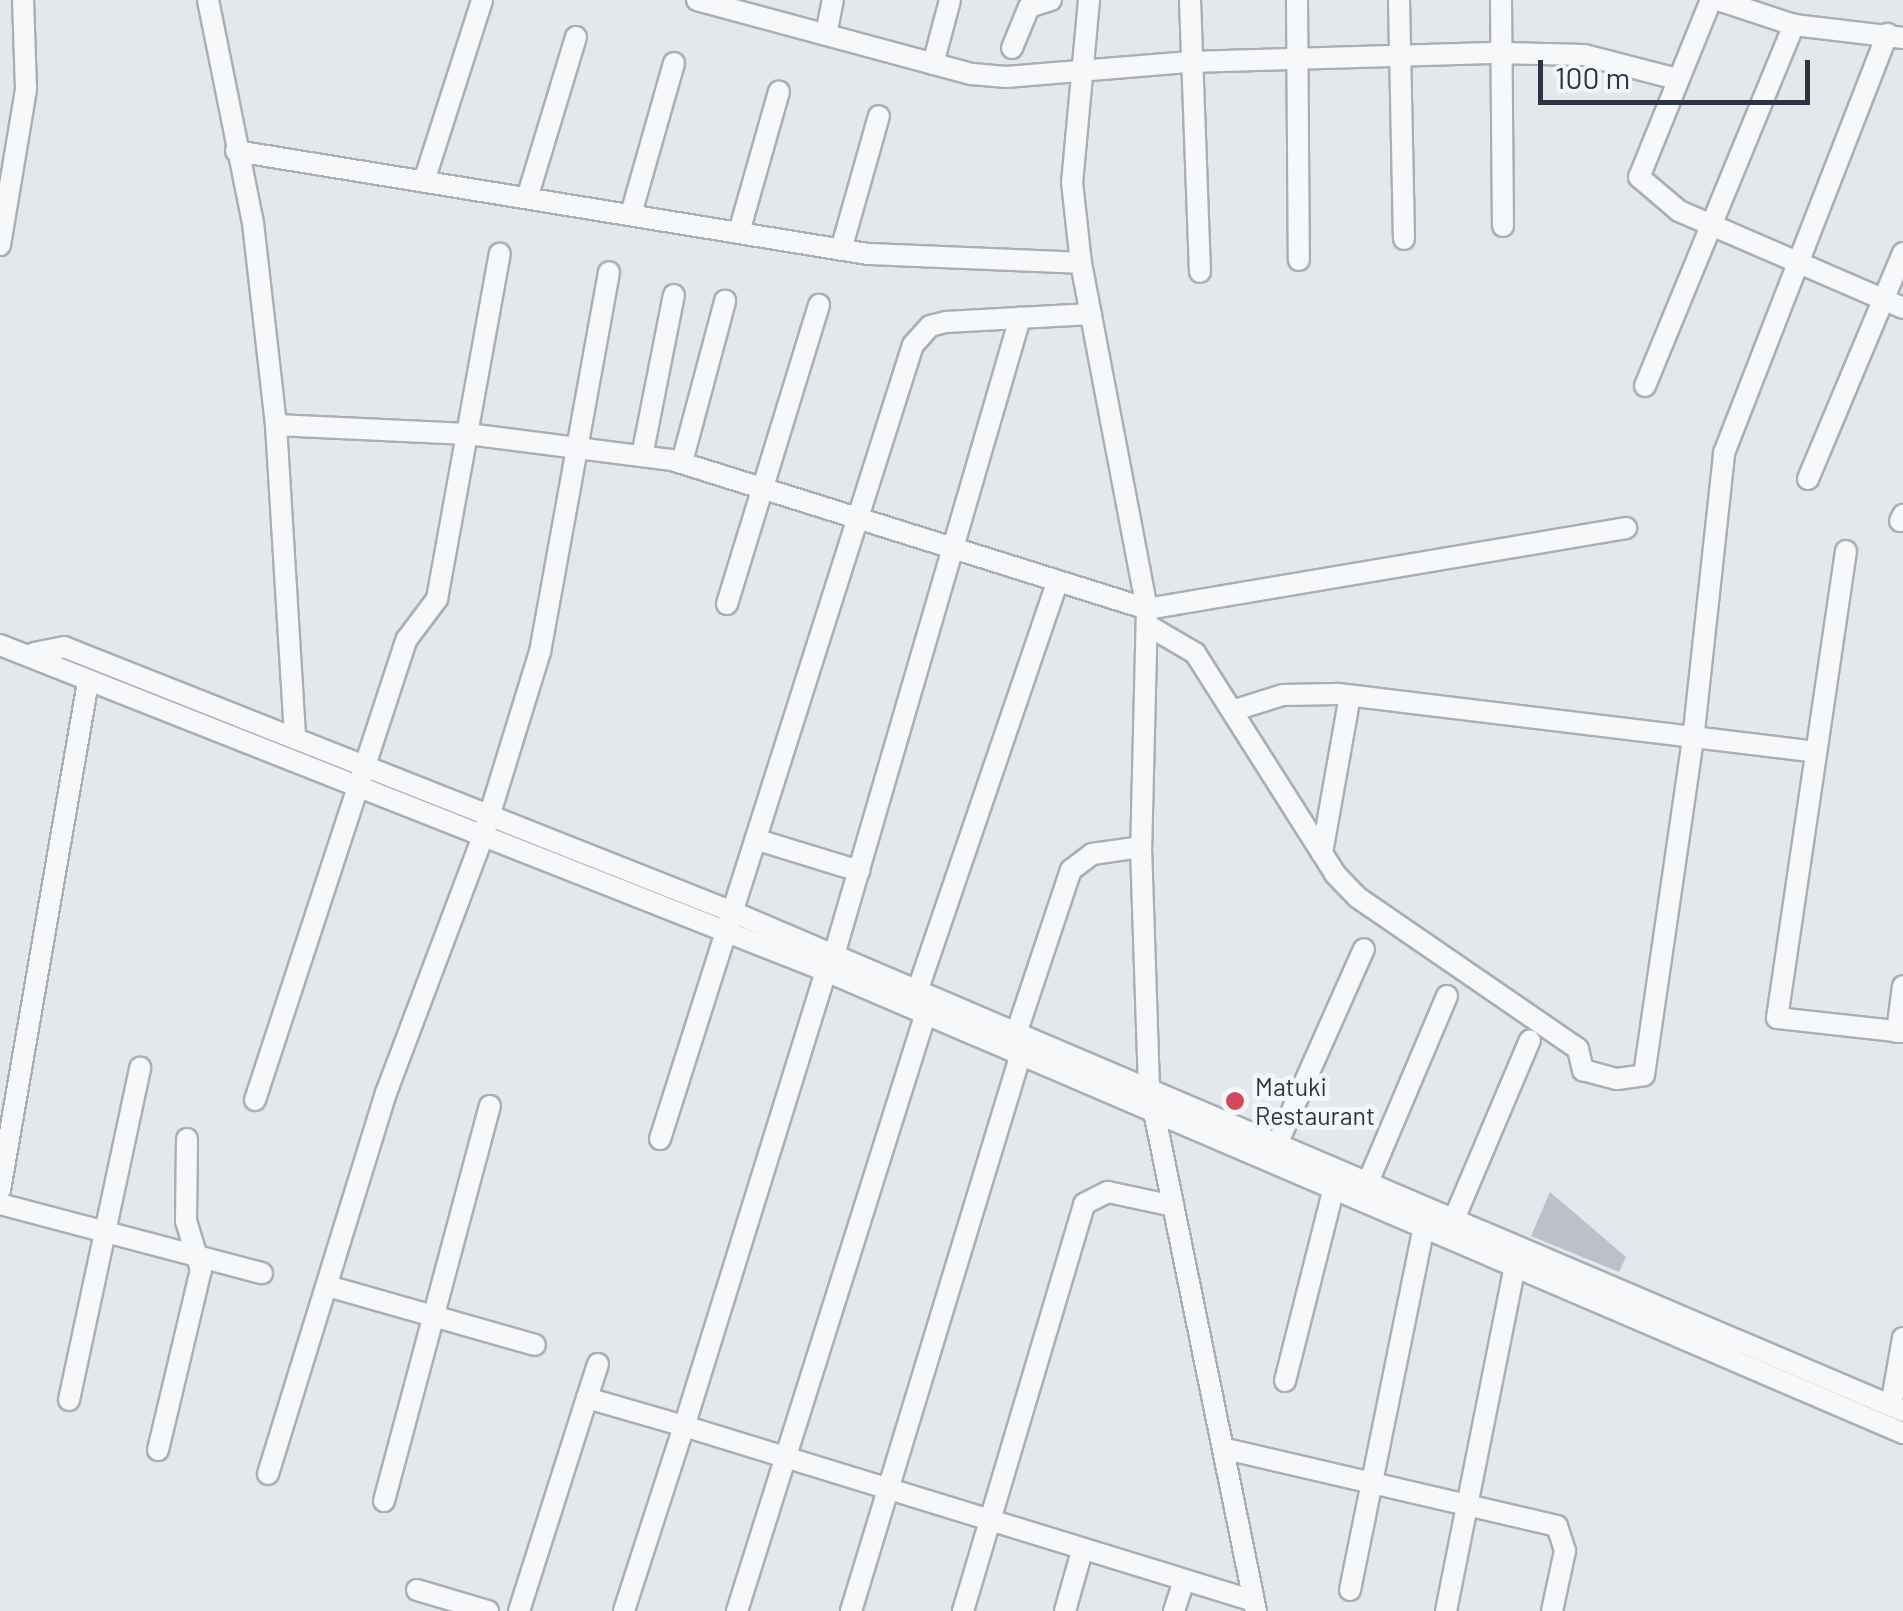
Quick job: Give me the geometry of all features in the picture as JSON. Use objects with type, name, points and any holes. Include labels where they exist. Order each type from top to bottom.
[{"type":"street","points":[[0,245],[26,89],[23,0]]},
{"type":"street","points":[[208,0],[253,223],[276,425],[295,738]]},
{"type":"street","points":[[426,178],[482,0]]},
{"type":"street","points":[[826,35],[832,0]]},
{"type":"street","points":[[932,64],[950,0]]},
{"type":"street","points":[[1012,48],[1028,7],[1051,0]]},
{"type":"street","points":[[1090,0],[1072,151],[1082,263],[1147,617],[1141,847],[1150,1087],[1255,1606]]},
{"type":"street","points":[[1190,0],[1200,272]]},
{"type":"street","points":[[1297,0],[1299,260]]},
{"type":"street","points":[[1399,0],[1404,239]]},
{"type":"street","points":[[1501,0],[1502,226]]},
{"type":"street","points":[[276,425],[468,434],[682,462],[954,547],[1147,617],[1195,653],[1236,710],[1322,852],[1379,916],[1578,1049],[1584,1070],[1617,1079],[1644,1075],[1693,740],[1724,453],[1800,265],[1895,36],[1794,25],[1715,0],[1677,79],[1639,177],[1679,210],[1800,265],[1893,304]]},
{"type":"street","points":[[704,1],[932,64],[1006,77],[1190,62],[1500,53],[1584,56],[1677,79]]},
{"type":"street","points":[[1645,386],[1708,224],[1794,25]]},
{"type":"street","points":[[528,195],[576,37]]},
{"type":"street","points":[[631,214],[674,64]]},
{"type":"street","points":[[739,232],[779,92]]},
{"type":"street","points":[[842,250],[878,116]]},
{"type":"street","points":[[236,151],[426,178],[842,250],[1082,263]]},
{"type":"street","points":[[1808,479],[1893,304],[1903,253]]},
{"type":"street","points":[[256,1100],[407,640],[437,599],[500,254]]},
{"type":"street","points":[[268,1474],[392,1076],[483,836],[543,638],[609,272]]},
{"type":"street","points":[[642,456],[674,295]]},
{"type":"street","points":[[682,462],[725,301]]},
{"type":"street","points":[[727,604],[819,306]]},
{"type":"street","points":[[660,1139],[758,840],[857,515],[919,333],[946,322],[1091,314]]},
{"type":"street","points":[[624,1611],[859,871],[1020,318]]},
{"type":"street","points":[[1147,617],[1626,528]]},
{"type":"street","points":[[1846,551],[1777,1018],[1900,1032],[1903,986]]},
{"type":"street","points":[[918,992],[1057,582]]},
{"type":"street","points":[[0,644],[34,653],[88,682],[483,836],[732,922]]},
{"type":"street","points":[[34,653],[64,647],[490,814],[830,963],[918,992],[1150,1087],[1897,1409],[1903,1338]]},
{"type":"street","points":[[0,1190],[88,682]]},
{"type":"street","points":[[1236,710],[1284,695],[1350,696],[1814,752]]},
{"type":"street","points":[[1322,852],[1350,696]]},
{"type":"street","points":[[758,840],[859,871]]},
{"type":"street","points":[[1016,1034],[1071,870],[1092,854],[1141,847]]},
{"type":"street","points":[[1278,1142],[1364,949]]},
{"type":"street","points":[[830,963],[924,1016],[1903,1432]]},
{"type":"street","points":[[1368,1182],[1447,996]]},
{"type":"street","points":[[738,1611],[924,1016]]},
{"type":"street","points":[[1454,1218],[1530,1040]]},
{"type":"street","points":[[851,1611],[1020,1057]]},
{"type":"street","points":[[69,1400],[108,1232],[140,1068]]},
{"type":"street","points":[[384,1501],[490,1106]]},
{"type":"street","points":[[158,1450],[200,1284],[201,1256],[186,1221],[187,1139]]},
{"type":"street","points":[[1285,1381],[1334,1187]]},
{"type":"street","points":[[963,1611],[1084,1204],[1108,1192],[1174,1206]]},
{"type":"street","points":[[0,1204],[262,1273]]},
{"type":"street","points":[[1350,1590],[1424,1227]]},
{"type":"street","points":[[1446,1611],[1514,1267]]},
{"type":"street","points":[[328,1286],[536,1344]]},
{"type":"street","points":[[519,1611],[598,1364]]},
{"type":"street","points":[[587,1398],[1184,1580],[1255,1606]]},
{"type":"street","points":[[1226,1449],[1469,1502],[1557,1526],[1565,1551],[1552,1611]]},
{"type":"street","points":[[1065,1611],[1082,1550]]},
{"type":"street","points":[[1174,1611],[1184,1580]]},
{"type":"street","points":[[417,1590],[488,1611]]},
{"type":"building","points":[[1550,1192],[1626,1257],[1619,1272],[1531,1236]]},
{"type":"place","name":"Matuki Restaurant","points":[[1235,1101]]}]
